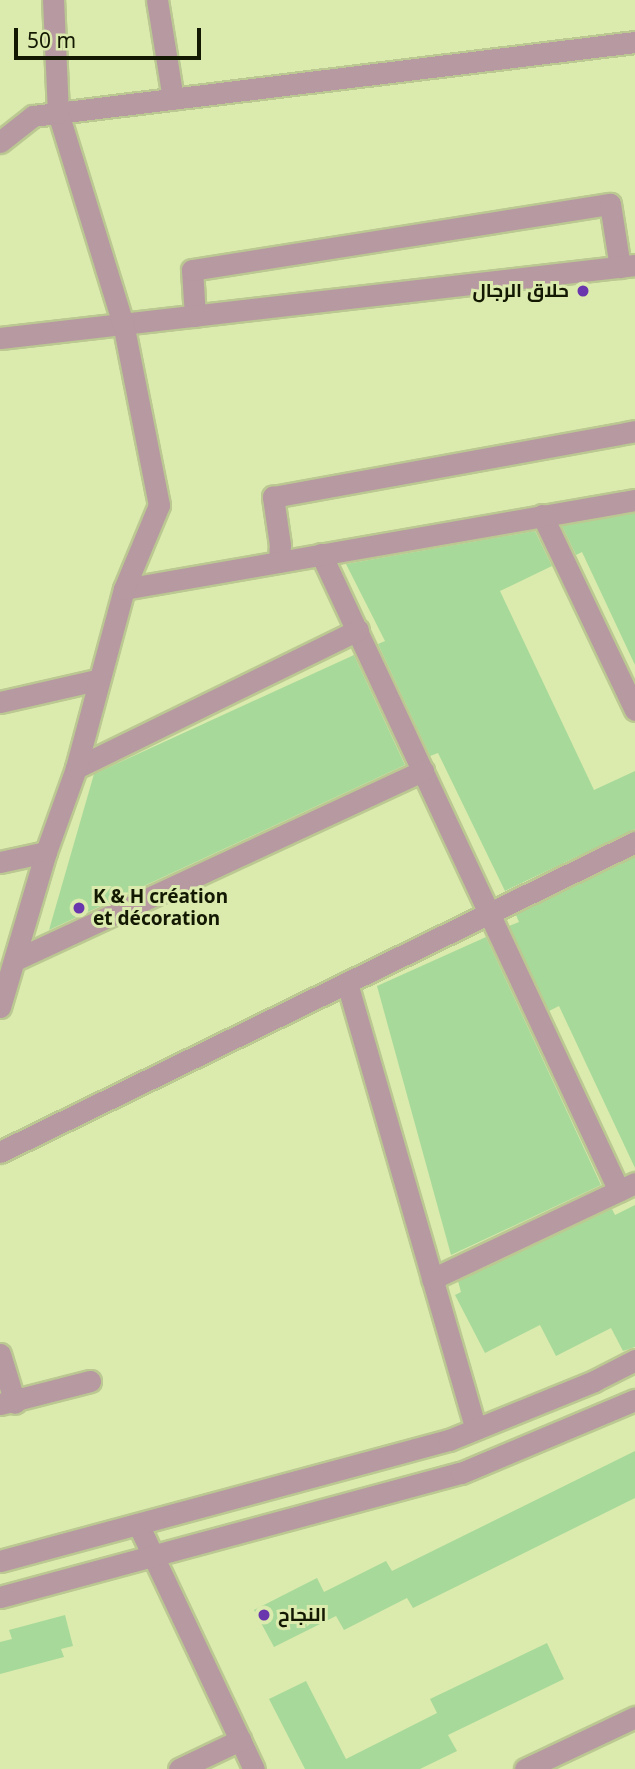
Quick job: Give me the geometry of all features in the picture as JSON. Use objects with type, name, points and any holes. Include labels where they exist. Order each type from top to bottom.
[{"type":"street","points":[[0,1007],[46,852],[76,768],[97,680],[124,590],[159,505],[123,324],[58,113],[53,0]]},
{"type":"street","points":[[157,0],[173,99]]},
{"type":"street","points":[[0,142],[33,116],[635,42]]},
{"type":"street","points":[[0,338],[194,316],[628,266],[610,204],[192,270],[194,316]]},
{"type":"street","points":[[279,562],[280,545],[273,497],[635,431]]},
{"type":"street","points":[[124,590],[635,500]]},
{"type":"street","points":[[542,515],[635,710]]},
{"type":"street","points":[[321,554],[490,913],[627,1187],[432,1279]]},
{"type":"street","points":[[76,768],[358,630]]},
{"type":"street","points":[[0,702],[97,680]]},
{"type":"street","points":[[15,960],[423,771]]},
{"type":"street","points":[[0,1152],[635,842]]},
{"type":"street","points":[[0,862],[46,852]]},
{"type":"street","points":[[347,984],[476,1429]]},
{"type":"street","points":[[0,1354],[7,1404],[89,1381]]},
{"type":"street","points":[[0,1561],[449,1440],[594,1381],[635,1360]]},
{"type":"street","points":[[0,1597],[461,1474],[635,1400]]},
{"type":"street","points":[[138,1524],[254,1769]]},
{"type":"street","points":[[525,1769],[635,1717]]},
{"type":"street","points":[[179,1769],[240,1740]]},
{"type":"building","points":[[635,513],[635,665],[582,552],[576,555],[562,526]]},
{"type":"building","points":[[535,531],[552,566],[500,591],[594,790],[635,771],[635,829],[505,891],[438,753],[430,756],[378,644],[385,641],[346,564]]},
{"type":"building","points":[[354,655],[405,765],[49,930],[94,774]]},
{"type":"building","points":[[635,857],[635,1168],[559,1006],[549,1011],[509,926],[519,922],[516,915]]},
{"type":"building","points":[[486,937],[601,1185],[451,1255],[377,986]]},
{"type":"building","points":[[635,1205],[635,1347],[623,1351],[611,1328],[556,1356],[540,1325],[485,1353],[455,1295],[461,1292],[458,1281],[612,1209],[615,1215]]},
{"type":"building","points":[[635,1451],[635,1498],[413,1608],[407,1598],[344,1630],[336,1616],[274,1647],[254,1610],[317,1578],[324,1592],[386,1561],[392,1571]]},
{"type":"building","points":[[65,1615],[73,1646],[61,1649],[64,1657],[0,1674],[0,1642],[12,1639],[9,1630]]},
{"type":"building","points":[[547,1643],[564,1679],[448,1735],[457,1751],[420,1769],[305,1769],[269,1699],[306,1681],[346,1759],[437,1713],[430,1699]]},
{"type":"place","name":"حلاق الرجال","points":[[583,291]]},
{"type":"place","name":"K & H création et décoration","points":[[79,908]]},
{"type":"place","name":"النجاح","points":[[264,1615]]}]
